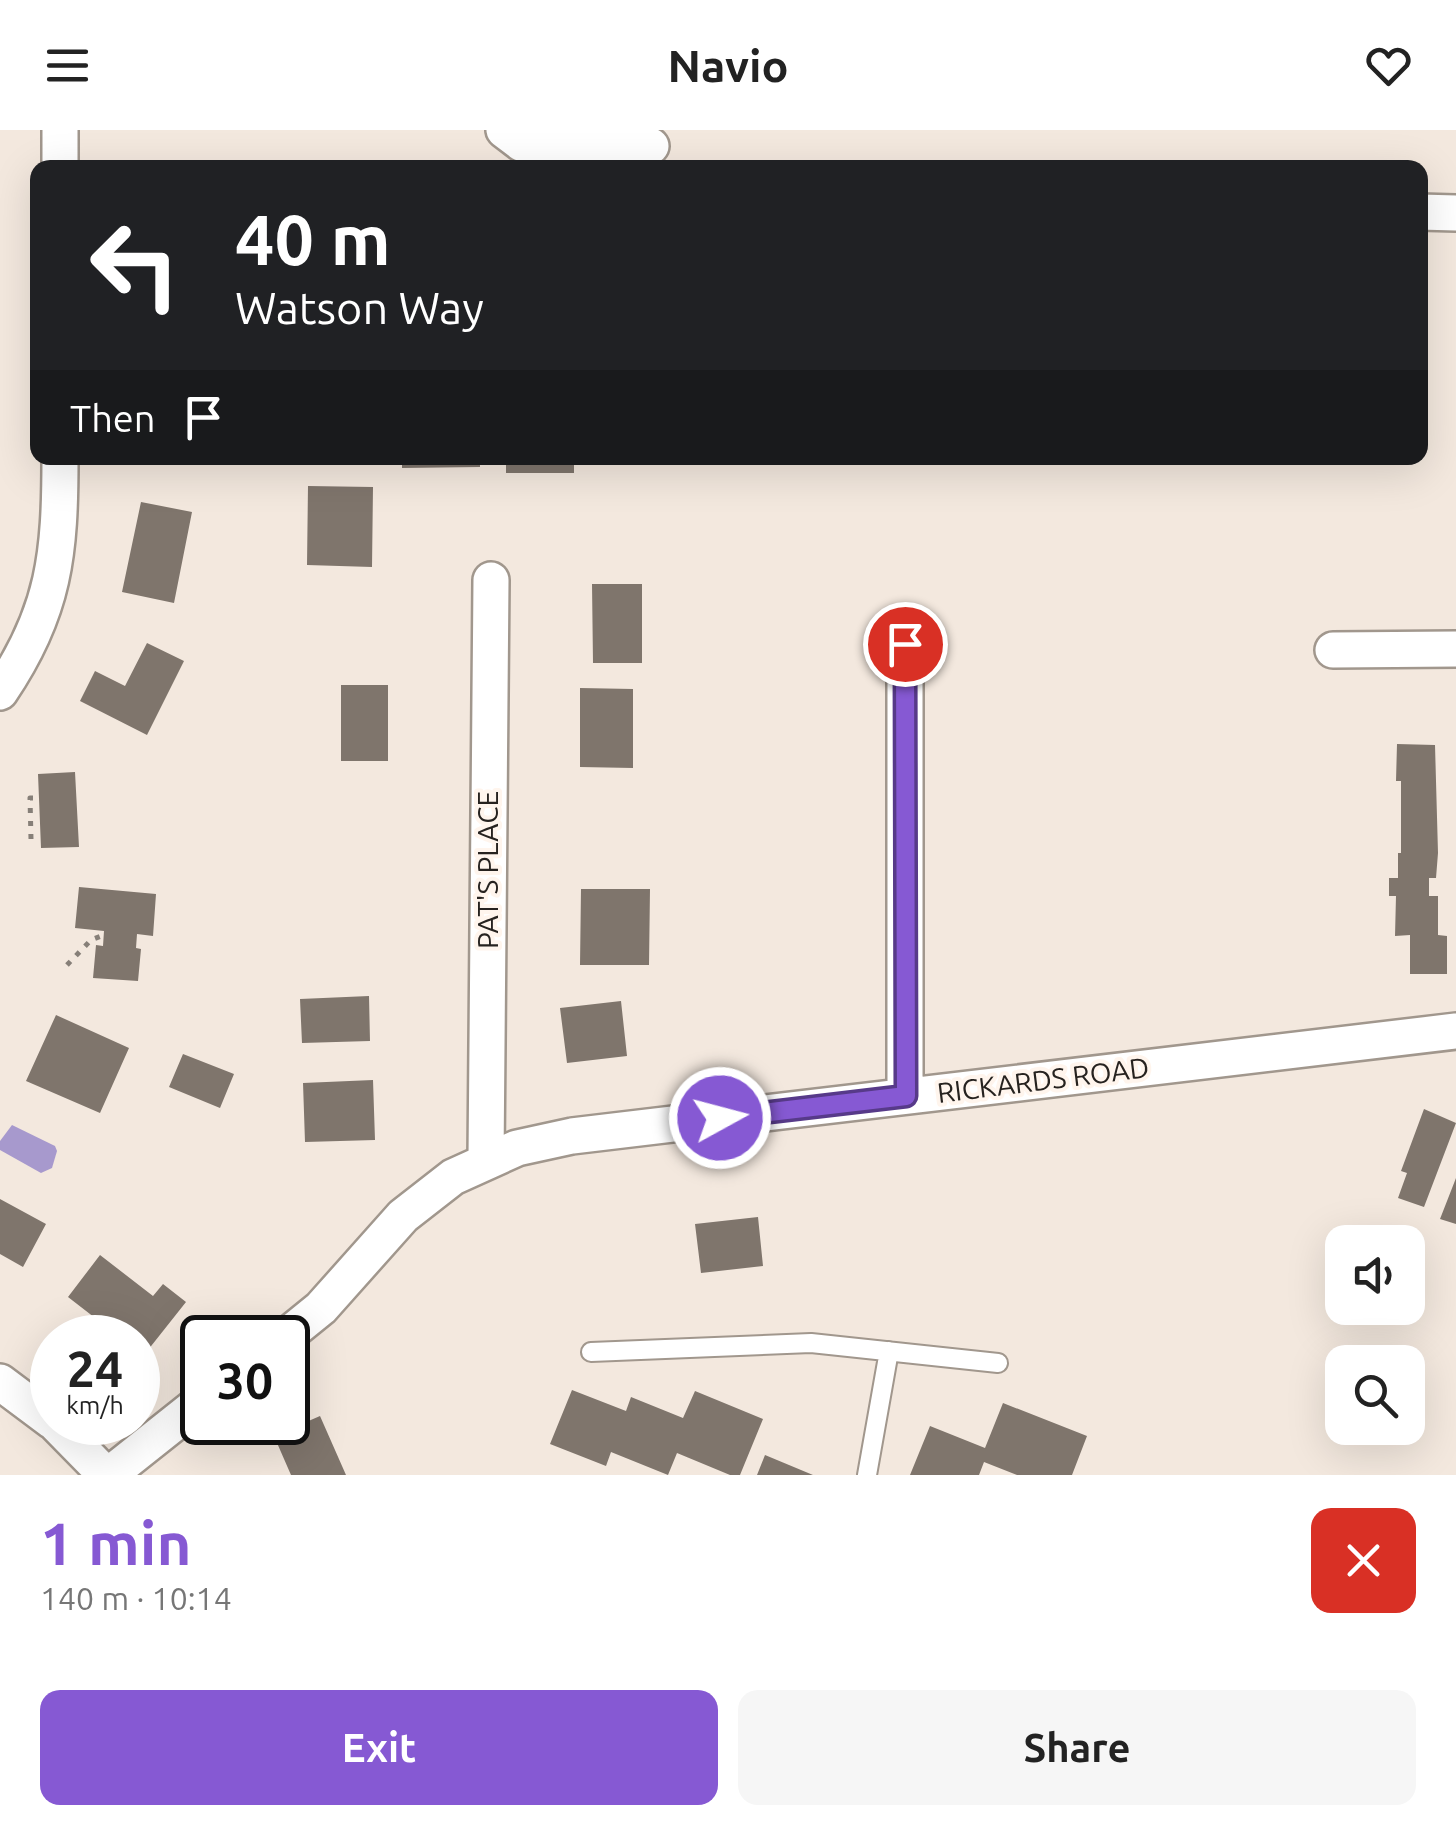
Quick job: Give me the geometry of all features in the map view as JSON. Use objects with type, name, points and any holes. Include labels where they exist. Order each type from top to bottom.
[{"type":"street","points":[[60,130],[60,160]]},
{"type":"street","points":[[504,130],[521,142],[650,146]]},
{"type":"street","points":[[1428,212],[1456,212]]},
{"type":"street","points":[[0,692],[43,614],[54,574],[60,524],[60,465]]},
{"type":"street","name":"PAT'S PLACE","points":[[486,1160],[490,580]]},
{"type":"street","points":[[905,644],[906,1096]]},
{"type":"street","points":[[1333,650],[1456,649]]},
{"type":"street","name":"RICKARDS ROAD","points":[[310,1317],[403,1216],[453,1177],[517,1148],[572,1136],[1456,1031]]},
{"type":"street","points":[[0,1382],[30,1405]]},
{"type":"street","points":[[76,1445],[107,1475],[180,1419]]},
{"type":"lane","points":[[591,1352],[811,1343],[998,1363]]},
{"type":"lane","points":[[868,1475],[889,1351]]},
{"type":"path","points":[[31,838],[30,798],[39,798]]},
{"type":"path","points":[[67,965],[91,940],[104,935]]},
{"type":"shaded area","points":[[12,1125],[55,1146],[52,1168],[41,1173],[0,1150],[0,1141]]},
{"type":"building","points":[[402,465],[480,465],[480,467]]},
{"type":"building","points":[[506,465],[574,465],[574,473],[506,473]]},
{"type":"building","points":[[308,486],[373,487],[372,567],[307,565]]},
{"type":"building","points":[[141,502],[192,512],[174,603],[122,592]]},
{"type":"building","points":[[592,584],[642,584],[642,663],[593,663]]},
{"type":"building","points":[[147,643],[184,661],[147,735],[80,701],[95,671],[125,686]]},
{"type":"building","points":[[341,685],[388,685],[388,761],[341,761]]},
{"type":"building","points":[[580,688],[633,689],[633,768],[580,767]]},
{"type":"building","points":[[1397,744],[1435,745],[1438,853],[1436,878],[1429,878],[1429,896],[1438,896],[1438,935],[1447,936],[1447,974],[1410,974],[1410,935],[1395,936],[1396,896],[1389,896],[1389,878],[1398,878],[1401,853]]},
{"type":"building","points":[[75,772],[79,847],[41,848],[38,774]]},
{"type":"building","points":[[79,887],[156,894],[153,936],[137,934],[136,948],[141,949],[138,981],[93,978],[96,945],[103,946],[104,931],[75,928]]},
{"type":"building","points":[[581,889],[650,889],[649,965],[580,965]]},
{"type":"building","points":[[369,996],[370,1041],[302,1043],[300,999]]},
{"type":"building","points":[[621,1001],[627,1056],[567,1063],[560,1008]]},
{"type":"building","points":[[56,1015],[129,1048],[100,1113],[26,1081]]},
{"type":"building","points":[[183,1054],[234,1074],[220,1108],[169,1087]]},
{"type":"building","points":[[373,1080],[375,1140],[305,1142],[303,1083]]},
{"type":"building","points":[[1424,1109],[1456,1123],[1424,1207],[1398,1198],[1407,1173],[1401,1171]]},
{"type":"building","points":[[1456,1178],[1456,1224],[1440,1219]]},
{"type":"building","points":[[0,1199],[46,1224],[23,1267],[0,1254]]},
{"type":"building","points":[[758,1217],[763,1266],[701,1273],[695,1224]]},
{"type":"building","points":[[100,1255],[153,1296],[163,1284],[186,1302],[160,1335],[160,1315],[91,1315],[68,1297]]},
{"type":"building","points":[[572,1390],[626,1411],[631,1397],[683,1418],[695,1391],[763,1419],[740,1475],[730,1475],[677,1453],[668,1475],[611,1452],[606,1466],[550,1444]]},
{"type":"building","points":[[1003,1403],[1087,1436],[1072,1475],[1017,1475],[984,1462],[979,1475],[910,1475],[930,1426],[985,1448]]},
{"type":"building","points":[[320,1416],[346,1475],[291,1475],[278,1445],[310,1445],[310,1420]]},
{"type":"building","points":[[765,1455],[813,1475],[757,1475]]},
{"type":"route","points":[[720,1118],[906,1096],[905,644]]}]
